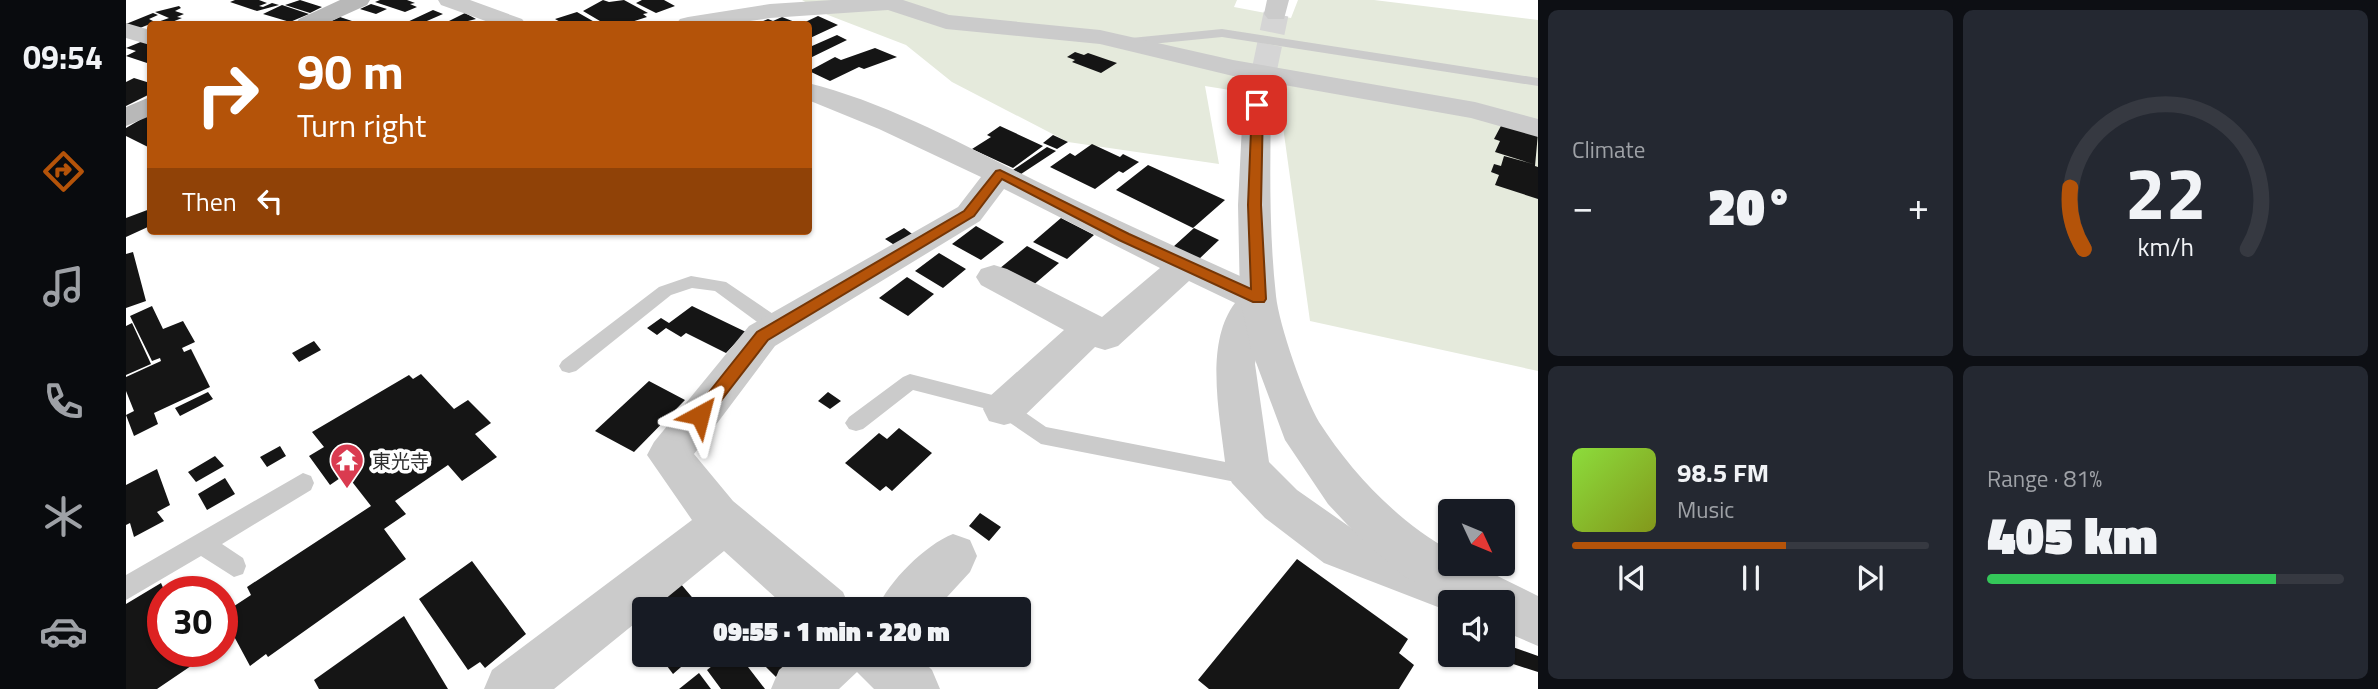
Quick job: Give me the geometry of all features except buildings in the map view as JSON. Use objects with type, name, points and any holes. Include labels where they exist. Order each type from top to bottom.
[{"type":"main road","points":[[314,21],[359,0]]},
{"type":"main road","points":[[126,118],[147,107]]},
{"type":"street","points":[[449,0],[506,21]]},
{"type":"street","points":[[806,0],[849,4]]},
{"type":"street","points":[[707,21],[770,11],[897,1],[946,22],[1100,37],[1233,68],[1475,110],[1538,128]]},
{"type":"street","points":[[126,30],[147,37]]},
{"type":"street","points":[[812,92],[855,107],[1000,173],[1124,237],[1258,299]]},
{"type":"street","points":[[1257,105],[1254,205],[1258,299],[1270,349],[1300,428],[1344,490],[1374,521],[1421,561],[1473,590]]},
{"type":"street","points":[[511,689],[723,524],[669,455],[762,336],[969,214],[1000,173]]},
{"type":"street","points":[[994,277],[1105,336],[1185,265]]},
{"type":"street","points":[[1258,299],[1245,316],[1235,364],[1248,470],[1281,505],[1340,548],[1453,590]]},
{"type":"street","points":[[1004,409],[1091,328]]},
{"type":"street","points":[[717,516],[811,597]]},
{"type":"street","points":[[914,597],[953,556]]},
{"type":"street","points":[[1515,612],[1538,622]]},
{"type":"street","points":[[798,689],[823,667]]},
{"type":"street","points":[[890,667],[913,689]]},
{"type":"lane","points":[[1122,43],[1222,33],[1538,82]]},
{"type":"lane","points":[[569,366],[665,291],[691,282],[720,286],[778,327]]},
{"type":"lane","points":[[856,423],[910,382],[997,404],[1041,435],[1255,477]]},
{"type":"lane","points":[[126,588],[303,483]]},
{"type":"lane","points":[[201,543],[234,566]]},
{"type":"shaded area","points":[[802,0],[1237,0],[1234,7],[1291,18],[1298,0],[1374,0],[1538,20],[1538,371],[1310,321],[1279,98],[1205,86],[1219,164],[1068,142],[952,82],[906,45],[828,15]]},
{"type":"tunnel","points":[[1257,105],[1276,14]]},
{"type":"place","name":"東光寺","points":[[347,490]]},
{"type":"route","points":[[700,415],[762,336],[969,214],[1000,173],[1124,237],[1258,299],[1254,205],[1257,105]]}]
